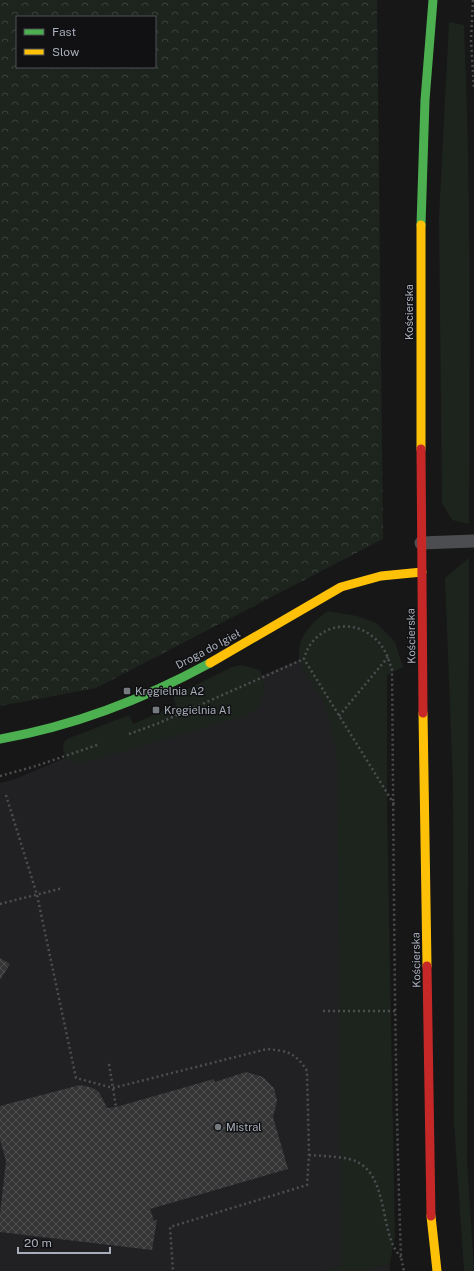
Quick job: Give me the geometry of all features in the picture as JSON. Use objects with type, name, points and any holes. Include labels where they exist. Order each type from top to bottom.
[{"type":"main road","name":"Kościerska","points":[[433,0],[425,100],[421,191],[421,544],[431,1225],[437,1271]]},
{"type":"main road","name":"Droga do Igieł","points":[[0,739],[55,727],[140,696],[219,658],[341,587],[358,580],[422,572]]},
{"type":"lane","points":[[421,544],[474,542]]},
{"type":"path","points":[[473,0],[472,40],[474,89]]},
{"type":"path","points":[[394,804],[304,660],[306,651],[312,640],[327,629],[336,627],[355,627],[372,636],[385,650],[392,670],[394,804],[396,1107],[402,1257],[404,1271]]},
{"type":"path","points":[[339,716],[388,657]]},
{"type":"path","points":[[6,795],[36,895],[76,1078],[113,1088],[267,1049],[285,1050],[300,1060],[307,1071],[309,1155],[307,1185],[170,1227],[173,1271]]},
{"type":"path","points":[[0,904],[63,888]]},
{"type":"path","points":[[323,1010],[395,1012]]},
{"type":"path","points":[[109,1064],[116,1107]]},
{"type":"path","points":[[309,1155],[348,1158],[363,1165],[369,1170],[375,1178],[390,1239],[397,1253],[402,1257]]},
{"type":"shaded area","points":[[346,640],[379,695],[390,1271],[0,1271],[0,783],[15,779]]},
{"type":"green space","points":[[0,0],[377,0],[383,539],[96,688],[0,706]]},
{"type":"green space","points":[[449,22],[464,25],[469,212],[469,524],[452,520],[442,503],[439,218]]},
{"type":"green space","points":[[469,558],[467,1162],[474,1271],[464,1271],[454,1122],[453,785],[445,578]]},
{"type":"green space","points":[[328,611],[357,616],[376,623],[395,642],[403,667],[387,675],[387,808],[395,1234],[390,1264],[364,1271],[322,1271],[341,1266],[337,756],[325,708],[321,697],[302,667],[299,658],[299,650],[304,635],[309,628]]},
{"type":"green space","points":[[242,665],[260,670],[263,682],[262,701],[253,712],[248,715],[80,764],[66,760],[63,746],[67,739],[129,715],[133,724],[176,705],[173,696],[232,667]]},
{"type":"building","points":[[0,958],[10,964],[0,980]]},
{"type":"building","points":[[246,1072],[263,1077],[274,1088],[277,1101],[273,1117],[288,1169],[150,1209],[154,1221],[157,1220],[152,1250],[0,1232],[0,1214],[6,1161],[0,1140],[0,1106],[80,1085],[93,1088],[99,1092],[107,1108],[116,1107],[214,1079],[215,1082]]},
{"type":"traffic: fast","points":[[421,225],[425,100],[433,0]]},
{"type":"traffic: fast","points":[[0,739],[55,727],[108,710],[160,688],[210,663]]},
{"type":"traffic: slow","points":[[421,225],[421,449]]},
{"type":"traffic: slow","points":[[210,663],[341,587],[381,576],[422,572]]},
{"type":"traffic: slow","points":[[423,713],[427,966]]},
{"type":"traffic: slow","points":[[431,1216],[437,1271]]},
{"type":"traffic: jam","points":[[421,449],[423,713]]},
{"type":"traffic: jam","points":[[427,966],[431,1216]]},
{"type":"place","name":"Kręgielnia A2","points":[[127,691]]},
{"type":"place","name":"Kręgielnia A1","points":[[156,710]]},
{"type":"place","name":"Mistral","points":[[218,1127]]}]
